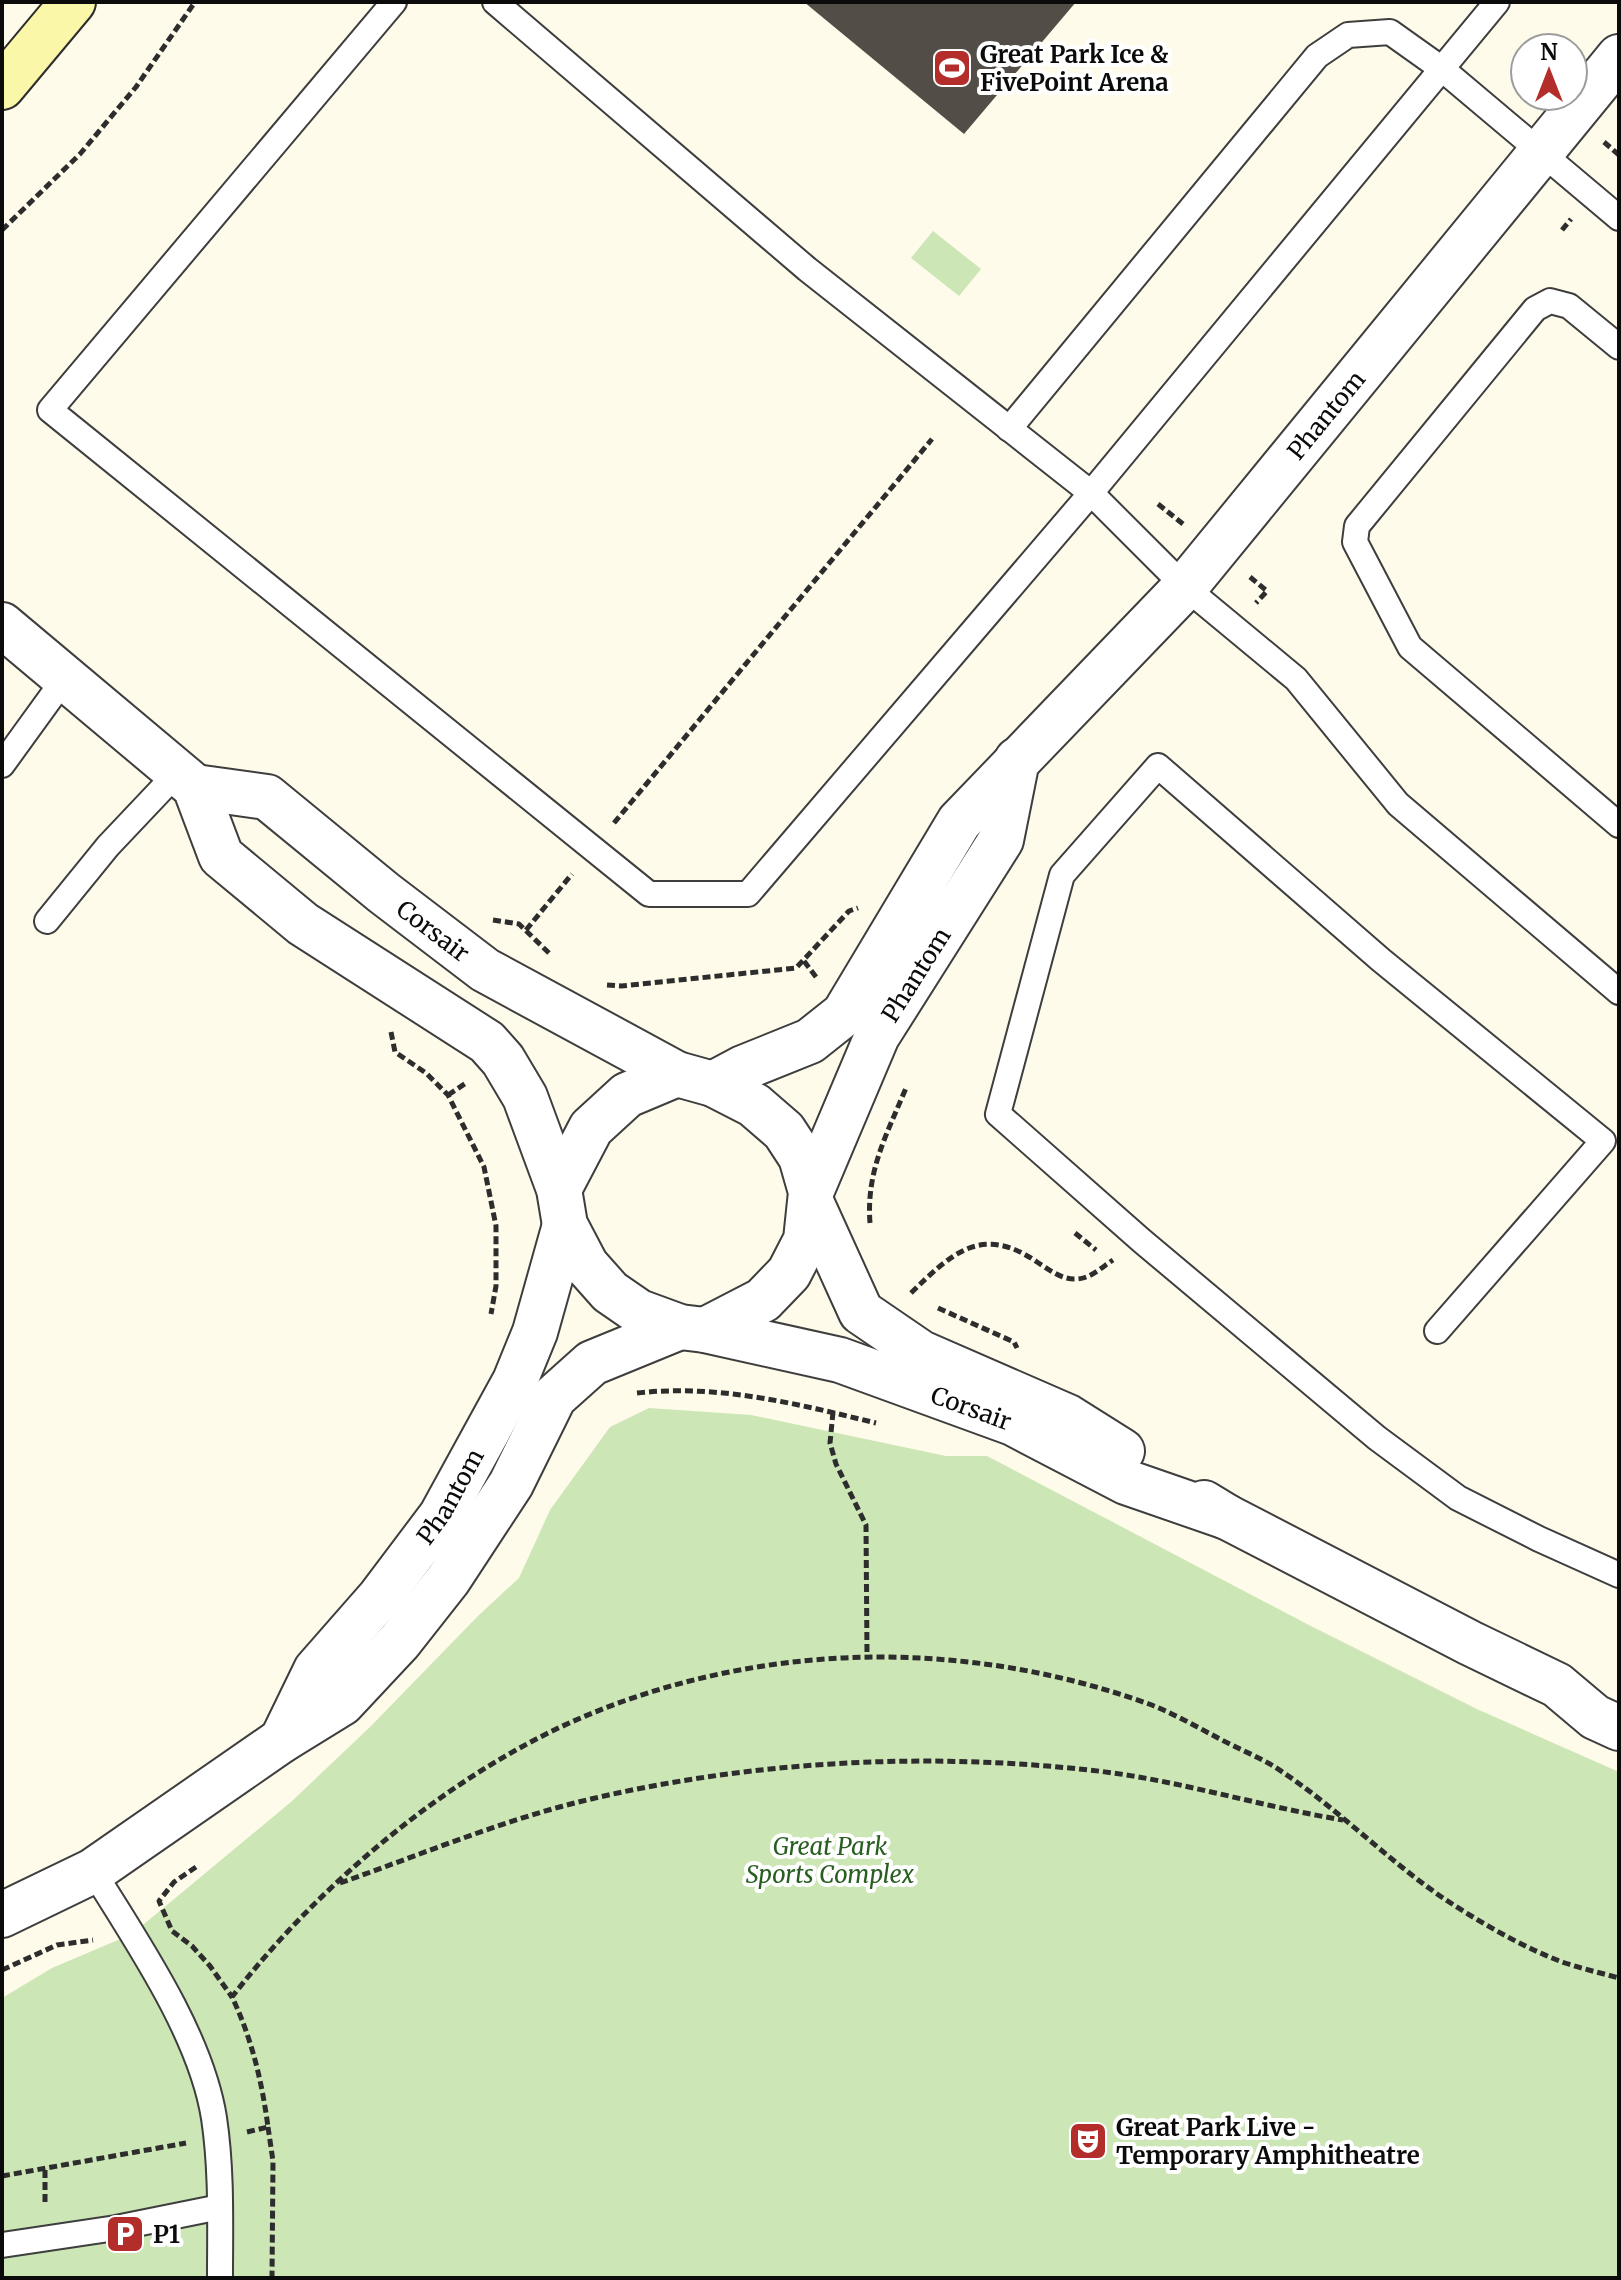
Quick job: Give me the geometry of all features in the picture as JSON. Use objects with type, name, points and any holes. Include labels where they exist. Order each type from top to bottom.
[{"type":"main road","points":[[2,87],[73,2]]},
{"type":"street","name":"Phantom","points":[[695,1079],[743,1068],[810,1041],[844,1014],[959,822],[1185,587],[1619,57]]},
{"type":"street","points":[[2,625],[186,780],[221,856],[303,924],[487,1042],[503,1060],[525,1097],[562,1207],[586,1265],[610,1292],[639,1312],[692,1328],[763,1300],[789,1273],[806,1240],[811,1197],[801,1157],[784,1131],[754,1105],[695,1079],[627,1095],[591,1128],[562,1207]]},
{"type":"street","name":"Phantom","points":[[811,1197],[877,1036],[1001,840],[1017,760]]},
{"type":"street","name":"Corsair","points":[[186,780],[267,797],[485,970],[695,1079]]},
{"type":"street","name":"Corsair","points":[[811,1197],[861,1312],[921,1353],[1068,1417],[1227,1517],[1557,1685],[1595,1717],[1619,1728]]},
{"type":"street","name":"Phantom","points":[[282,1740],[316,1670],[380,1597],[448,1503],[515,1381],[535,1332],[562,1207]]},
{"type":"street","name":"Phantom","points":[[2,1915],[93,1871],[282,1740],[342,1703],[400,1641],[448,1580],[511,1484],[554,1397],[592,1363],[692,1328]]},
{"type":"street","name":"Corsair","points":[[692,1328],[850,1364],[1013,1423],[1126,1482],[1227,1517]]},
{"type":"street","name":"Corsair","points":[[1557,1685],[1609,1690],[1619,1694]]},
{"type":"lane","points":[[394,2],[50,410],[649,894],[748,894],[1091,493],[1497,2]]},
{"type":"lane","points":[[495,2],[807,269],[1091,493],[1185,587],[1296,679],[1398,804],[1619,992]]},
{"type":"lane","points":[[1009,429],[1317,56],[1348,35],[1390,32],[1442,69],[1619,218]]},
{"type":"lane","points":[[1619,347],[1569,306],[1550,301],[1535,309],[1357,526],[1355,542],[1410,647],[1619,825]]},
{"type":"lane","points":[[2,765],[65,678]]},
{"type":"lane","points":[[1437,1331],[1611,1132],[1381,960],[1158,766],[1062,875],[998,1114],[1142,1241],[1377,1438],[1458,1498],[1619,1575]]},
{"type":"lane","points":[[47,921],[108,846],[186,780]]},
{"type":"lane","points":[[93,1871],[192,2042],[214,2116],[220,2207],[220,2278]]},
{"type":"lane","points":[[2,2245],[116,2228],[220,2207]]},
{"type":"path","points":[[2,230],[80,154],[136,87],[195,2]]},
{"type":"path","points":[[526,930],[932,439]]},
{"type":"path","points":[[519,924],[556,959]]},
{"type":"path","points":[[596,984],[621,986],[779,972],[796,968],[804,961]]},
{"type":"path","points":[[395,1052],[426,1073],[448,1095],[484,1167],[496,1226],[496,1286],[491,1315]]},
{"type":"path","points":[[875,1236],[870,1222],[868,1191],[877,1158],[908,1085]]},
{"type":"path","points":[[903,1300],[935,1269],[963,1250],[990,1242],[1020,1250],[1055,1274],[1076,1280],[1094,1274],[1142,1241]]},
{"type":"path","points":[[905,1287],[911,1293]]},
{"type":"path","points":[[628,1394],[664,1390],[735,1393],[833,1412]]},
{"type":"path","points":[[837,1402],[830,1443],[836,1464],[866,1525],[867,1655]]},
{"type":"path","points":[[232,1997],[335,1885],[415,1815],[499,1760],[583,1717],[672,1686],[770,1664],[867,1655],[981,1662],[1064,1678],[1152,1705],[1270,1764],[1443,1898],[1500,1933],[1564,1963],[1619,1978]]},
{"type":"path","points":[[335,1885],[453,1842],[590,1799],[704,1778],[863,1761],[984,1762],[1091,1770],[1230,1794],[1291,1811],[1346,1820]]},
{"type":"path","points":[[196,1867],[174,1882],[159,1901],[172,1931],[192,1946],[210,1966],[232,1997],[245,2023],[262,2082],[273,2161],[272,2278]]},
{"type":"path","points":[[2,1970],[57,1945],[93,1940]]},
{"type":"path","points":[[2,2176],[268,2127]]},
{"type":"green space","points":[[933,231],[981,269],[959,296],[911,258]]},
{"type":"green space","name":"Great Park Sports Complex","points":[[649,1408],[751,1415],[946,1456],[987,1456],[1305,1623],[1479,1710],[1619,1772],[1619,2278],[2,2278],[2,1998],[52,1968],[132,1934],[291,1802],[519,1578],[550,1510],[610,1427]]},
{"type":"building","name":"Great Park Ice & FivePoint Arena","points":[[804,2],[1076,2],[964,134]]},
{"type":"place","name":"Great Park Ice & FivePoint Arena","points":[[952,68]]},
{"type":"place","name":"Great Park Live - Temporary Amphitheatre","points":[[1088,2141]]},
{"type":"place","name":"P1","points":[[125,2234]]}]
